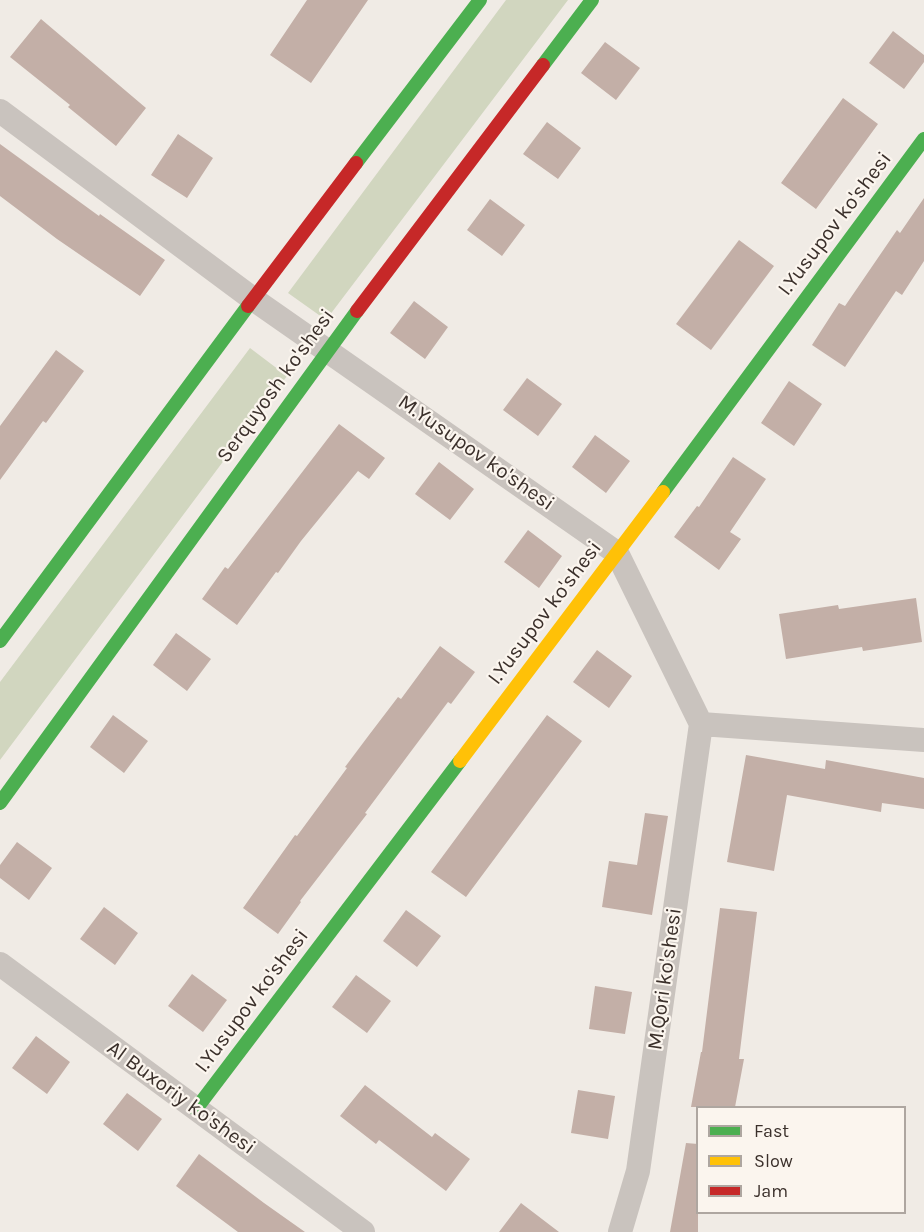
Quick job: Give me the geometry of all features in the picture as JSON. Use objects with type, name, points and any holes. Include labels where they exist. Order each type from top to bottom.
[{"type":"street","points":[[0,641],[480,0]]},
{"type":"street","name":"Serquyosh ko'shesi","points":[[0,803],[328,349],[592,0]]},
{"type":"street","name":"M.Yusupov ko'shesi","points":[[0,111],[254,299],[617,553],[701,724]]},
{"type":"street","name":"I.Yusupov ko'shesi","points":[[196,1109],[617,553],[924,139]]},
{"type":"street","points":[[701,724],[924,740]]},
{"type":"street","name":"M.Qori ko'shesi","points":[[620,1232],[638,1171],[701,724]]},
{"type":"street","name":"Al Buxoriy ko'shesi","points":[[0,964],[363,1232]]},
{"type":"green space","points":[[506,0],[568,0],[326,320],[288,293]]},
{"type":"green space","points":[[250,348],[287,376],[0,760],[0,682]]},
{"type":"building","points":[[307,0],[368,0],[311,83],[270,55]]},
{"type":"building","points":[[41,19],[146,108],[116,146],[68,107],[70,105],[10,57]]},
{"type":"building","points":[[893,31],[924,55],[924,62],[904,89],[869,63]]},
{"type":"building","points":[[605,42],[640,68],[616,100],[581,73]]},
{"type":"building","points":[[843,98],[878,124],[816,209],[781,183]]},
{"type":"building","points":[[547,122],[581,148],[558,179],[523,154]]},
{"type":"building","points":[[178,134],[213,158],[187,198],[151,175]]},
{"type":"building","points":[[0,144],[99,216],[100,214],[165,260],[140,296],[57,239],[0,196]]},
{"type":"building","points":[[924,198],[924,261],[902,295],[896,291],[845,367],[812,345],[839,303],[845,306],[897,230],[900,233]]},
{"type":"building","points":[[490,199],[525,225],[502,256],[467,230]]},
{"type":"building","points":[[739,240],[774,266],[711,350],[676,324]]},
{"type":"building","points":[[414,301],[448,327],[425,359],[390,333]]},
{"type":"building","points":[[56,350],[84,371],[46,423],[43,421],[0,480],[0,426]]},
{"type":"building","points":[[527,378],[562,404],[538,436],[503,410]]},
{"type":"building","points":[[789,381],[822,404],[794,446],[761,423]]},
{"type":"building","points":[[339,424],[385,458],[369,479],[358,471],[278,573],[276,572],[237,625],[202,599],[225,567],[228,569]]},
{"type":"building","points":[[595,435],[630,461],[606,493],[572,467]]},
{"type":"building","points":[[733,457],[766,479],[730,532],[741,539],[719,570],[674,537],[697,506],[699,507]]},
{"type":"building","points":[[439,462],[474,489],[450,520],[415,494]]},
{"type":"building","points":[[528,530],[562,556],[539,588],[504,562]]},
{"type":"building","points":[[916,598],[922,642],[863,651],[862,647],[786,659],[779,614],[838,605],[839,609]]},
{"type":"building","points":[[176,633],[211,659],[187,691],[153,665]]},
{"type":"building","points":[[440,646],[475,672],[451,704],[448,702],[278,934],[243,908],[369,735],[398,697],[401,699]]},
{"type":"building","points":[[597,650],[632,676],[609,708],[573,682]]},
{"type":"building","points":[[113,715],[148,741],[124,773],[90,747]]},
{"type":"building","points":[[547,715],[582,741],[466,897],[431,872]]},
{"type":"building","points":[[746,755],[825,769],[826,760],[924,778],[924,809],[882,803],[881,812],[787,795],[774,871],[727,862]]},
{"type":"building","points":[[645,813],[668,816],[652,915],[602,907],[609,861],[637,865]]},
{"type":"building","points":[[17,842],[52,868],[29,900],[0,878],[0,865]]},
{"type":"building","points":[[104,907],[138,933],[115,965],[80,939]]},
{"type":"building","points":[[720,908],[757,912],[739,1059],[744,1059],[735,1106],[691,1107],[702,1052]]},
{"type":"building","points":[[406,910],[441,936],[417,967],[383,941]]},
{"type":"building","points":[[192,974],[227,1000],[203,1032],[168,1006]]},
{"type":"building","points":[[356,975],[391,1001],[367,1033],[332,1007]]},
{"type":"building","points":[[595,986],[632,992],[625,1034],[589,1029]]},
{"type":"building","points":[[36,1036],[70,1062],[47,1094],[12,1068]]},
{"type":"building","points":[[365,1085],[432,1137],[435,1133],[470,1159],[446,1191],[379,1140],[376,1144],[340,1116]]},
{"type":"building","points":[[578,1090],[615,1096],[608,1139],[571,1133]]},
{"type":"building","points":[[127,1093],[162,1119],[138,1151],[103,1124]]},
{"type":"building","points":[[686,1143],[696,1144],[698,1232],[670,1232]]},
{"type":"building","points":[[199,1154],[305,1232],[238,1232],[176,1186]]},
{"type":"building","points":[[521,1203],[559,1232],[499,1232]]},
{"type":"traffic: fast","points":[[356,163],[480,0]]},
{"type":"traffic: fast","points":[[543,65],[592,0]]},
{"type":"traffic: fast","points":[[663,492],[924,139]]},
{"type":"traffic: fast","points":[[0,641],[248,306]]},
{"type":"traffic: fast","points":[[0,803],[357,311]]},
{"type":"traffic: fast","points":[[196,1109],[460,761]]},
{"type":"traffic: slow","points":[[460,761],[663,492]]},
{"type":"traffic: jam","points":[[357,311],[543,65]]},
{"type":"traffic: jam","points":[[248,306],[356,163]]}]
